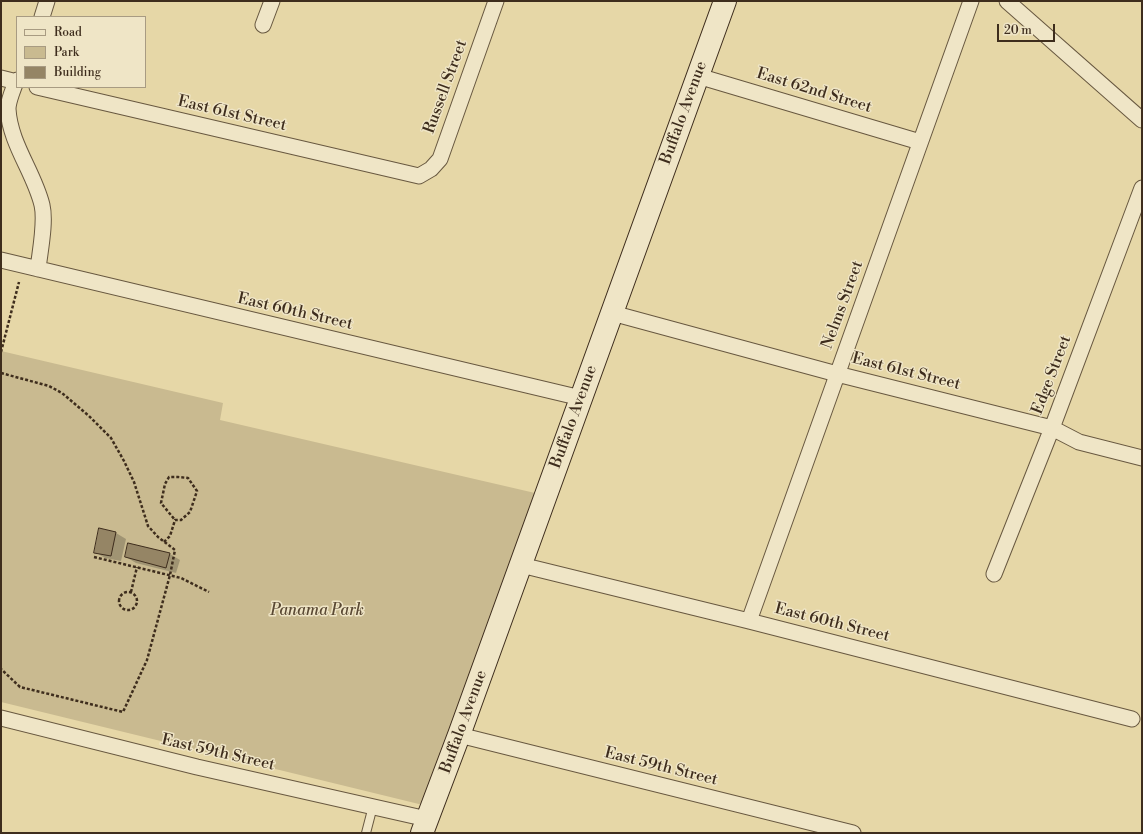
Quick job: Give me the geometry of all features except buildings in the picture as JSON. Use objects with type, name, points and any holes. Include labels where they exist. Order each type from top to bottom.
[{"type":"street","points":[[42,16],[47,1]]},
{"type":"street","points":[[263,25],[272,1]]},
{"type":"street","name":"Russell Street","points":[[419,176],[431,169],[440,159],[496,1]]},
{"type":"street","name":"Buffalo Avenue","points":[[424,826],[459,735],[725,1]]},
{"type":"street","name":"Nelms Street","points":[[749,621],[971,1]]},
{"type":"street","points":[[1011,2],[1142,120]]},
{"type":"street","name":"East 62nd Street","points":[[698,76],[920,142]]},
{"type":"street","points":[[1,78],[16,81]]},
{"type":"street","points":[[16,84],[8,108],[12,132],[36,184],[42,206],[43,231],[38,269]]},
{"type":"street","name":"East 61st Street","points":[[41,88],[419,176]]},
{"type":"street","name":"Edge Street","points":[[994,574],[1052,428],[1142,188]]},
{"type":"street","name":"East 60th Street","points":[[1,260],[581,398]]},
{"type":"street","name":"East 61st Street","points":[[612,313],[837,374],[1052,428],[1079,442],[1142,458]]},
{"type":"street","name":"East 60th Street","points":[[521,565],[749,621],[1132,719]]},
{"type":"street","name":"East 59th Street","points":[[1,718],[197,767],[373,806],[424,826]]},
{"type":"street","name":"East 59th Street","points":[[459,735],[853,833]]},
{"type":"lane","points":[[366,833],[373,806]]},
{"type":"path","points":[[1,352],[23,266]]},
{"type":"path","points":[[1,373],[49,386],[62,393],[89,416],[111,438],[134,482],[148,526],[158,538],[175,550],[170,576],[147,660],[123,712],[20,687],[1,669]]},
{"type":"path","points":[[169,476],[188,478],[197,492],[190,512],[181,520],[175,520],[161,503],[165,484],[169,476]]},
{"type":"path","points":[[164,542],[170,536],[175,520]]},
{"type":"path","points":[[94,557],[181,578],[209,592]]},
{"type":"path","points":[[131,592],[137,568]]},
{"type":"path","points":[[124,592],[131,592],[137,598],[137,604],[134,609],[125,610],[119,603],[120,597],[124,592]]},
{"type":"green space","name":"Panama Park","points":[[1,351],[223,403],[220,420],[535,493],[423,805],[1,702]]}]
